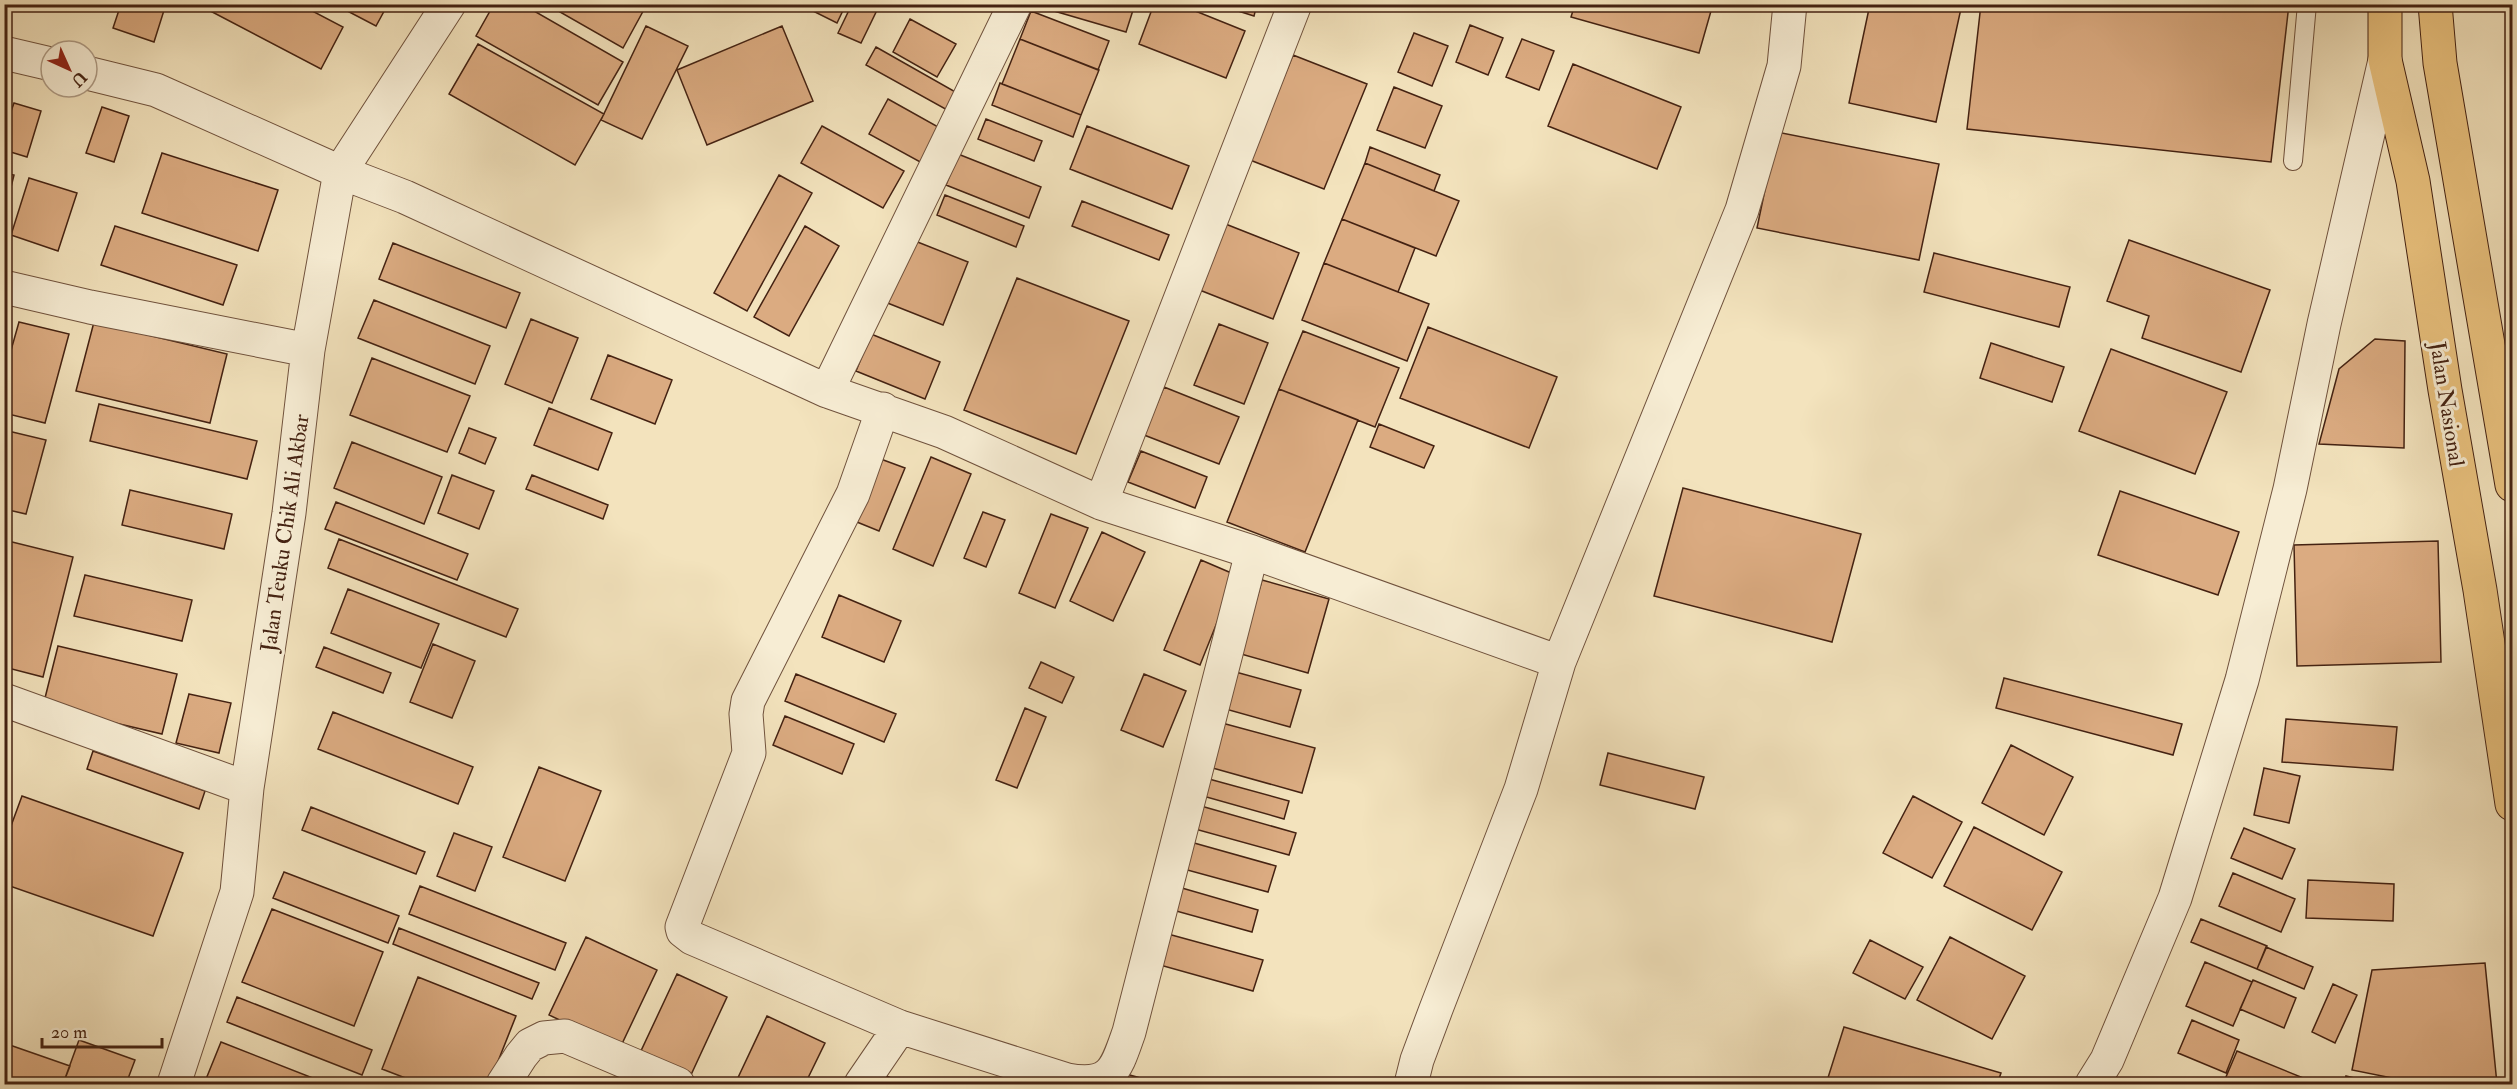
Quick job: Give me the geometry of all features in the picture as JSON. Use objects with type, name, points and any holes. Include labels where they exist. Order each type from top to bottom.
[{"type":"highway","name":"Jalan Nasional","points":[[2385,4],[2385,60],[2413,181],[2512,804]]},
{"type":"highway","points":[[2435,4],[2440,63],[2512,485]]},
{"type":"street","name":"Jalan Teuku Chik Ali Akbar","points":[[174,1084],[237,892],[247,788],[289,513],[308,350],[340,172],[449,4]]},
{"type":"street","points":[[827,391],[1015,4]]},
{"type":"street","points":[[1101,503],[1295,4]]},
{"type":"street","points":[[1411,1084],[1417,1060],[1436,1009],[1521,789],[1559,662],[1742,210],[1784,66],[1790,4]]},
{"type":"street","points":[[4,53],[39,61]]},
{"type":"street","points":[[2092,1084],[2107,1060],[2175,898],[2242,680],[2290,489],[2324,324],[2385,60]]},
{"type":"street","points":[[99,76],[156,90],[340,172],[405,197],[827,391],[944,432],[1101,503],[1252,552],[1559,662]]},
{"type":"street","points":[[4,287],[90,308],[308,350]]},
{"type":"street","points":[[883,409],[854,494],[748,701],[746,714],[749,753],[682,927],[683,931],[692,938],[900,1027],[1067,1080],[1095,1083],[1103,1079],[1114,1068],[1129,1032],[1252,552]]},
{"type":"street","points":[[4,700],[247,788]]},
{"type":"street","points":[[861,1084],[900,1027]]},
{"type":"street","points":[[502,1084],[520,1056],[531,1045],[544,1038],[565,1035],[678,1084]]},
{"type":"lane","points":[[2293,161],[2307,4]]},
{"type":"building","points":[[121,4],[166,4],[154,42],[113,28]]},
{"type":"building","points":[[197,4],[299,4],[343,27],[321,69]]},
{"type":"building","points":[[334,4],[388,4],[376,26]]},
{"type":"building","points":[[494,4],[522,4],[623,62],[598,105],[476,36]]},
{"type":"building","points":[[546,4],[647,4],[623,48]]},
{"type":"building","points":[[799,4],[846,4],[837,23]]},
{"type":"building","points":[[852,4],[880,4],[861,43],[838,33]]},
{"type":"building","points":[[1030,4],[1135,4],[1126,32]]},
{"type":"building","points":[[1154,4],[1178,4],[1245,31],[1226,78],[1139,44]]},
{"type":"building","points":[[1216,4],[1257,4],[1254,16]]},
{"type":"building","points":[[1575,4],[1713,4],[1699,53],[1571,17]]},
{"type":"building","points":[[1870,4],[1962,4],[1936,122],[1849,103]]},
{"type":"building","points":[[1981,4],[2289,4],[2271,162],[1967,129]]},
{"type":"building","points":[[1031,11],[1109,41],[1098,70],[1020,39]]},
{"type":"building","points":[[910,19],[956,44],[937,77],[893,52]]},
{"type":"building","points":[[1470,25],[1503,38],[1488,75],[1456,62]]},
{"type":"building","points":[[646,26],[688,46],[642,139],[601,120]]},
{"type":"building","points":[[782,26],[813,101],[707,145],[677,70]]},
{"type":"building","points":[[1414,33],[1448,46],[1432,86],[1398,72]]},
{"type":"building","points":[[1020,39],[1099,70],[1081,115],[1002,84]]},
{"type":"building","points":[[1522,39],[1554,51],[1539,90],[1506,77]]},
{"type":"building","points":[[478,44],[604,114],[575,165],[449,94]]},
{"type":"building","points":[[876,47],[959,94],[949,111],[866,65]]},
{"type":"building","points":[[1293,55],[1367,84],[1324,189],[1250,160]]},
{"type":"building","points":[[1573,64],[1681,107],[1657,169],[1548,126]]},
{"type":"building","points":[[1000,83],[1081,115],[1073,137],[992,105]]},
{"type":"building","points":[[1394,87],[1442,106],[1425,148],[1377,130]]},
{"type":"building","points":[[888,99],[940,128],[922,163],[869,134]]},
{"type":"building","points":[[14,103],[41,111],[27,157],[4,150],[4,131]]},
{"type":"building","points":[[102,107],[129,116],[114,162],[86,153]]},
{"type":"building","points":[[986,119],[1042,141],[1034,161],[978,139]]},
{"type":"building","points":[[822,126],[904,171],[883,208],[801,163]]},
{"type":"building","points":[[1087,126],[1189,166],[1172,209],[1070,169]]},
{"type":"building","points":[[1777,132],[1939,164],[1919,260],[1757,228]]},
{"type":"building","points":[[1370,147],[1440,175],[1434,191],[1365,163]]},
{"type":"building","points":[[162,153],[278,190],[258,251],[142,213]]},
{"type":"building","points":[[958,154],[1041,187],[1029,218],[946,185]]},
{"type":"building","points":[[1365,163],[1459,201],[1436,256],[1342,219]]},
{"type":"building","points":[[4,173],[14,175],[4,215]]},
{"type":"building","points":[[779,175],[812,193],[747,311],[714,293]]},
{"type":"building","points":[[2508,175],[2512,175],[2512,215],[2509,215]]},
{"type":"building","points":[[29,178],[77,193],[58,251],[11,235]]},
{"type":"building","points":[[945,195],[1024,226],[1016,247],[937,215]]},
{"type":"building","points":[[1082,201],[1169,235],[1159,260],[1072,226]]},
{"type":"building","points":[[1342,219],[1415,248],[1398,292],[1324,263]]},
{"type":"building","points":[[1223,223],[1299,253],[1273,319],[1197,289]]},
{"type":"building","points":[[115,226],[237,265],[223,305],[101,265]]},
{"type":"building","points":[[805,226],[839,246],[789,336],[754,317]]},
{"type":"building","points":[[910,239],[968,262],[943,325],[885,302]]},
{"type":"building","points":[[2129,240],[2270,290],[2241,372],[2142,338],[2149,316],[2107,301]]},
{"type":"building","points":[[393,243],[520,293],[506,328],[379,279]]},
{"type":"building","points":[[1934,253],[2070,287],[2059,327],[1924,292]]},
{"type":"building","points":[[1324,263],[1429,304],[1407,361],[1302,320]]},
{"type":"building","points":[[1017,278],[1129,321],[1076,454],[964,410]]},
{"type":"building","points":[[374,300],[490,346],[475,384],[358,338]]},
{"type":"building","points":[[531,319],[578,338],[552,403],[505,384]]},
{"type":"building","points":[[19,322],[69,334],[45,423],[4,413],[4,375]]},
{"type":"building","points":[[94,322],[227,354],[210,423],[76,391]]},
{"type":"building","points":[[1219,324],[1268,343],[1244,404],[1194,385]]},
{"type":"building","points":[[1428,327],[1557,377],[1529,448],[1400,398]]},
{"type":"building","points":[[1303,331],[1399,368],[1375,427],[1279,389]]},
{"type":"building","points":[[871,334],[940,362],[925,399],[856,371]]},
{"type":"building","points":[[2375,339],[2405,341],[2404,448],[2319,444],[2339,369]]},
{"type":"building","points":[[1991,343],[2064,367],[2052,402],[1980,378]]},
{"type":"building","points":[[2111,349],[2227,392],[2195,474],[2079,431]]},
{"type":"building","points":[[608,355],[672,380],[655,424],[591,399]]},
{"type":"building","points":[[372,358],[470,396],[447,452],[350,415]]},
{"type":"building","points":[[1164,387],[1239,417],[1219,464],[1144,435]]},
{"type":"building","points":[[1279,389],[1358,420],[1305,552],[1227,522]]},
{"type":"building","points":[[99,404],[257,441],[247,479],[90,441]]},
{"type":"building","points":[[549,408],[612,433],[598,470],[534,445]]},
{"type":"building","points":[[1379,424],[1434,446],[1424,468],[1370,447]]},
{"type":"building","points":[[469,428],[496,438],[485,464],[459,453]]},
{"type":"building","points":[[4,430],[46,440],[26,514],[4,509]]},
{"type":"building","points":[[352,442],[442,477],[424,524],[334,488]]},
{"type":"building","points":[[1141,451],[1207,477],[1195,508],[1128,482]]},
{"type":"building","points":[[931,457],[971,474],[933,566],[893,549]]},
{"type":"building","points":[[878,458],[905,468],[879,531],[852,520]]},
{"type":"building","points":[[452,475],[494,491],[479,529],[438,513]]},
{"type":"building","points":[[532,475],[608,505],[603,519],[526,489]]},
{"type":"building","points":[[1683,488],[1861,534],[1832,642],[1654,596]]},
{"type":"building","points":[[130,490],[232,514],[224,549],[122,525]]},
{"type":"building","points":[[2120,491],[2239,532],[2218,595],[2098,555]]},
{"type":"building","points":[[336,502],[468,554],[457,580],[325,529]]},
{"type":"building","points":[[983,512],[1005,520],[986,567],[964,558]]},
{"type":"building","points":[[1051,514],[1088,528],[1055,608],[1019,593]]},
{"type":"building","points":[[1102,532],[1145,552],[1113,621],[1070,601]]},
{"type":"building","points":[[339,539],[518,609],[506,637],[328,568]]},
{"type":"building","points":[[4,540],[73,557],[43,677],[4,667]]},
{"type":"building","points":[[2438,541],[2441,662],[2297,666],[2294,545]]},
{"type":"building","points":[[1201,560],[1236,575],[1200,665],[1164,650]]},
{"type":"building","points":[[85,575],[192,600],[182,641],[74,616]]},
{"type":"building","points":[[1262,580],[1329,599],[1308,673],[1241,654]]},
{"type":"building","points":[[348,589],[439,624],[421,668],[331,633]]},
{"type":"building","points":[[839,595],[901,621],[884,662],[822,637]]},
{"type":"building","points":[[433,644],[475,661],[452,718],[410,702]]},
{"type":"building","points":[[58,646],[177,674],[162,734],[43,706]]},
{"type":"building","points":[[324,647],[391,673],[383,693],[316,667]]},
{"type":"building","points":[[1041,662],[1074,677],[1062,703],[1029,688]]},
{"type":"building","points":[[1232,671],[1301,690],[1290,727],[1222,708]]},
{"type":"building","points":[[796,674],[896,714],[884,742],[785,701]]},
{"type":"building","points":[[1144,674],[1186,691],[1163,747],[1121,730]]},
{"type":"building","points":[[2004,678],[2182,724],[2173,755],[1996,708]]},
{"type":"building","points":[[189,694],[231,703],[219,753],[176,743]]},
{"type":"building","points":[[1025,708],[1046,717],[1017,788],[996,780]]},
{"type":"building","points":[[333,712],[473,767],[458,804],[318,749]]},
{"type":"building","points":[[785,716],[854,744],[842,774],[773,745]]},
{"type":"building","points":[[2286,719],[2397,727],[2393,770],[2282,762]]},
{"type":"building","points":[[1222,723],[1315,748],[1302,793],[1209,767]]},
{"type":"building","points":[[2011,745],[2073,777],[2044,835],[1982,803]]},
{"type":"building","points":[[93,751],[205,791],[199,809],[87,769]]},
{"type":"building","points":[[1608,753],[1704,777],[1695,809],[1600,785]]},
{"type":"building","points":[[539,767],[601,791],[565,881],[503,857]]},
{"type":"building","points":[[2264,768],[2300,776],[2289,823],[2254,815]]},
{"type":"building","points":[[1209,779],[1289,801],[1284,819],[1203,796]]},
{"type":"building","points":[[22,796],[183,853],[153,936],[4,884],[4,845]]},
{"type":"building","points":[[1913,796],[1962,822],[1932,878],[1883,853]]},
{"type":"building","points":[[1201,806],[1296,833],[1289,855],[1195,829]]},
{"type":"building","points":[[311,807],[425,852],[416,874],[302,830]]},
{"type":"building","points":[[1974,827],[2062,872],[2032,930],[1944,886]]},
{"type":"building","points":[[2244,828],[2295,849],[2282,879],[2231,858]]},
{"type":"building","points":[[454,833],[492,847],[475,891],[437,876]]},
{"type":"building","points":[[1187,841],[1276,866],[1268,892],[1180,868]]},
{"type":"building","points":[[284,872],[399,916],[388,943],[273,898]]},
{"type":"building","points":[[2233,873],[2295,899],[2281,932],[2219,906]]},
{"type":"building","points":[[2308,880],[2394,884],[2393,921],[2306,918]]},
{"type":"building","points":[[420,886],[566,943],[555,970],[409,914]]},
{"type":"building","points":[[1175,886],[1258,910],[1252,932],[1169,909]]},
{"type":"building","points":[[272,909],[383,952],[354,1026],[242,982]]},
{"type":"building","points":[[2201,919],[2267,946],[2257,969],[2191,942]]},
{"type":"building","points":[[399,928],[539,983],[532,999],[393,944]]},
{"type":"building","points":[[1168,934],[1263,960],[1253,991],[1160,965]]},
{"type":"building","points":[[586,937],[657,970],[620,1048],[549,1015]]},
{"type":"building","points":[[1950,937],[2025,976],[1992,1039],[1917,1000]]},
{"type":"building","points":[[1870,940],[1923,967],[1905,999],[1853,973]]},
{"type":"building","points":[[2266,947],[2313,967],[2304,989],[2257,969]]},
{"type":"building","points":[[2205,962],[2252,982],[2233,1026],[2186,1006]]},
{"type":"building","points":[[2485,963],[2497,1084],[2422,1084],[2352,1070],[2372,970]]},
{"type":"building","points":[[677,974],[727,997],[690,1077],[640,1053]]},
{"type":"building","points":[[418,977],[516,1016],[489,1084],[421,1084],[382,1069]]},
{"type":"building","points":[[2253,980],[2296,998],[2284,1028],[2240,1009]]},
{"type":"building","points":[[2333,984],[2357,995],[2335,1043],[2312,1032]]},
{"type":"building","points":[[237,997],[372,1050],[362,1075],[227,1022]]},
{"type":"building","points":[[767,1016],[825,1043],[805,1084],[735,1084]]},
{"type":"building","points":[[2192,1020],[2239,1040],[2226,1073],[2178,1053]]},
{"type":"building","points":[[1844,1027],[2001,1073],[1997,1084],[1826,1084]]},
{"type":"building","points":[[79,1040],[135,1060],[126,1084],[63,1084]]},
{"type":"building","points":[[221,1042],[328,1084],[204,1084]]},
{"type":"building","points":[[4,1043],[70,1066],[63,1084],[25,1084],[4,1077]]},
{"type":"building","points":[[2237,1051],[2318,1084],[2223,1084]]},
{"type":"building","points":[[1119,1072],[1162,1084],[1115,1084]]},
{"type":"building","points":[[886,1076],[906,1084],[882,1084]]},
{"type":"building","points":[[2346,1076],[2380,1084],[2344,1084]]}]
